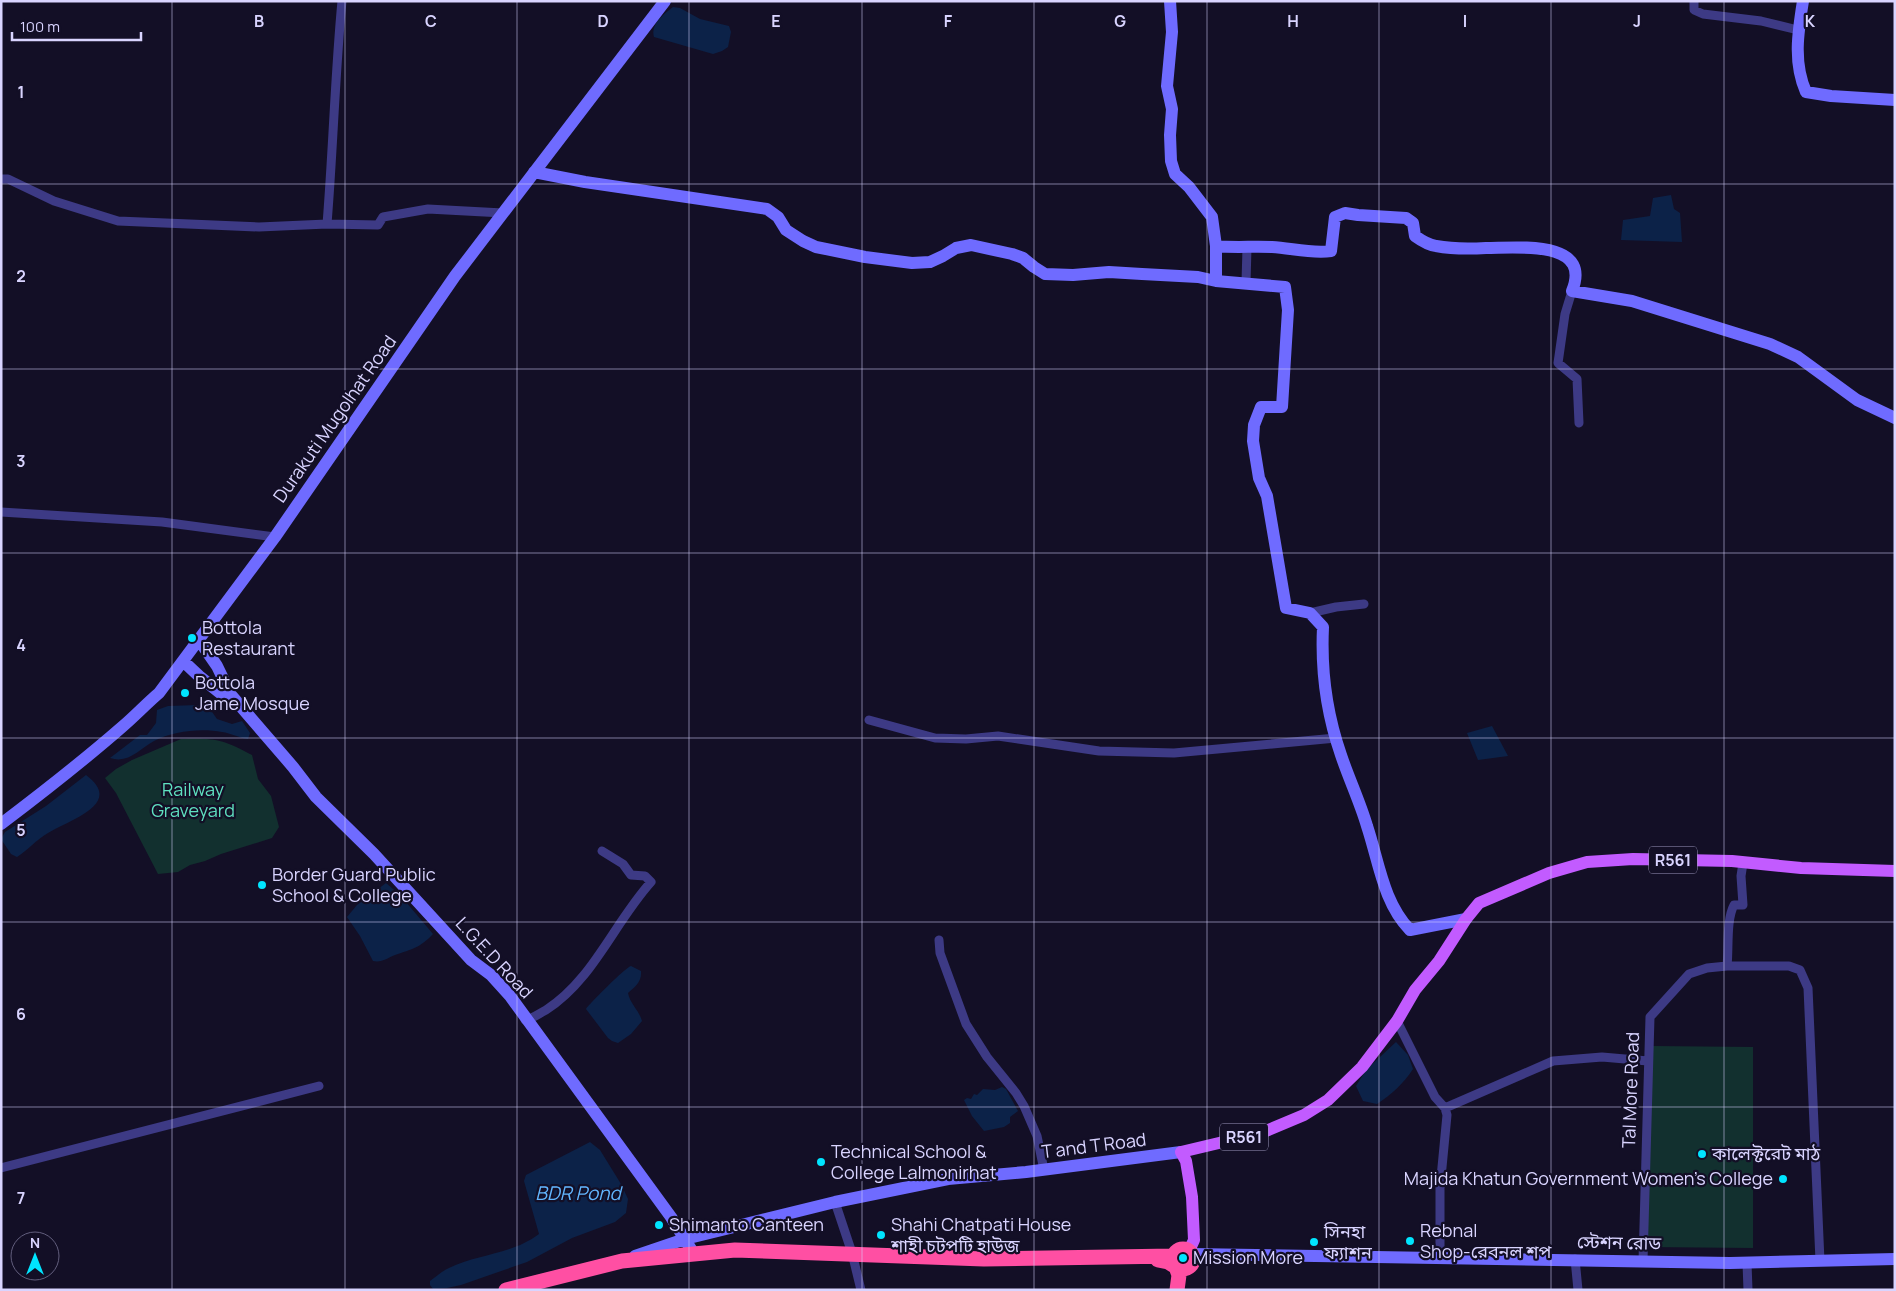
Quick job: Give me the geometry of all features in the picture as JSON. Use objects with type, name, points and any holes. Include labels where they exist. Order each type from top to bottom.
[{"type":"highway","points":[[506,1290],[622,1261],[735,1250],[1024,1261],[1145,1259],[1168,1262],[1184,1258]]},
{"type":"highway","points":[[1177,1290],[1178,1275],[1184,1258]]},
{"type":"highway","points":[[1184,1258],[1188,1274],[1186,1290]]},
{"type":"main road","name":"Durakuti Mugolhat Road","points":[[1,824],[50,787],[123,727],[159,693],[275,537],[455,276],[665,1]]},
{"type":"main road","points":[[1170,1],[1172,32],[1167,86],[1172,109],[1170,135],[1172,162],[1175,174],[1189,187],[1195,198],[1212,217],[1216,246],[1216,281]]},
{"type":"main road","points":[[1803,1],[1798,30],[1798,60],[1800,78],[1806,92],[1831,96],[1895,100]]},
{"type":"main road","points":[[534,172],[585,182],[767,209],[778,217],[786,230],[802,241],[816,247],[865,257],[912,263],[930,262],[956,248],[971,245],[1023,258],[1045,274],[1073,275],[1109,272],[1198,277],[1216,281],[1246,282],[1268,287],[1285,287],[1288,310],[1282,407],[1261,407],[1254,425],[1253,441],[1258,478],[1267,496],[1286,608],[1310,613],[1323,627],[1322,646],[1327,698],[1336,738],[1367,824],[1381,880],[1399,918],[1410,930],[1466,919]]},
{"type":"main road","points":[[1216,246],[1234,248],[1270,247],[1322,253],[1331,251],[1334,217],[1345,212],[1358,215],[1406,218],[1413,223],[1415,236],[1423,242],[1436,246],[1539,248],[1559,252],[1571,260],[1575,268],[1576,283],[1572,292],[1632,301],[1770,344],[1798,357],[1857,400],[1895,418]]},
{"type":"main road","points":[[183,661],[224,696],[231,695],[217,666],[199,640]]},
{"type":"main road","name":"L.G.E.D Road","points":[[231,695],[293,767],[316,797],[374,854],[471,960],[491,975],[510,996],[671,1216],[694,1254]]},
{"type":"main road","name":"R561","points":[[1397,1021],[1415,990],[1439,961],[1466,919],[1480,903],[1549,873],[1587,862],[1633,859],[1732,861],[1810,869],[1895,871]]},
{"type":"main road","name":"T and T Road","points":[[622,1261],[685,1239],[836,1202],[948,1179],[1044,1170],[1181,1152],[1261,1133],[1304,1115],[1328,1100],[1362,1066],[1397,1021]]},
{"type":"main road","points":[[1181,1152],[1186,1161],[1192,1198],[1194,1240],[1184,1258]]},
{"type":"main road","name":"স্টেশন রোড","points":[[1184,1258],[1440,1258],[1747,1263],[1895,1259]]},
{"type":"street","points":[[327,224],[342,1]]},
{"type":"street","points":[[1694,1],[1694,10],[1704,14],[1762,21],[1798,30]]},
{"type":"street","points":[[1,179],[8,179],[54,201],[118,221],[258,228],[327,224],[378,225],[383,217],[428,209],[503,213]]},
{"type":"street","points":[[1246,282],[1247,248]]},
{"type":"street","points":[[1572,292],[1565,314],[1558,363],[1577,380],[1579,423]]},
{"type":"street","points":[[1,512],[162,522],[275,537]]},
{"type":"street","points":[[1310,613],[1336,607],[1364,604]]},
{"type":"street","points":[[869,720],[935,738],[966,739],[998,736],[1099,751],[1174,753],[1336,738]]},
{"type":"street","points":[[526,1020],[534,1018],[555,1004],[573,988],[651,882],[645,876],[631,875],[623,864],[602,851]]},
{"type":"street","points":[[1727,966],[1731,912],[1734,905],[1743,905],[1741,876],[1744,863]]},
{"type":"street","points":[[939,940],[940,953],[966,1024],[983,1051],[1024,1106],[1037,1136],[1044,1170]]},
{"type":"street","name":"Tal More Road","points":[[1643,1261],[1650,1018],[1690,974],[1707,968],[1727,966],[1789,966],[1800,970],[1808,988],[1820,1261]]},
{"type":"street","points":[[1397,1021],[1435,1097],[1445,1108],[1447,1115],[1440,1188],[1440,1258]]},
{"type":"street","points":[[1445,1108],[1553,1061],[1602,1057],[1648,1061]]},
{"type":"street","points":[[1,1168],[319,1086]]},
{"type":"street","points":[[836,1202],[861,1290]]},
{"type":"street","points":[[1575,1260],[1578,1290]]},
{"type":"street","points":[[1747,1263],[1748,1290]]},
{"type":"green space","name":"Railway Graveyard","points":[[181,739],[218,741],[252,755],[258,779],[271,796],[279,827],[272,838],[190,865],[178,872],[158,874],[116,793],[105,778],[132,760]]},
{"type":"green space","name":"কালেক্টরেট মাঠ","points":[[1652,1046],[1753,1047],[1753,1248],[1647,1247]]},
{"type":"water","points":[[673,7],[680,8],[700,19],[729,26],[731,32],[728,47],[713,54],[654,37],[653,32],[656,24]]},
{"type":"water","points":[[1671,195],[1674,209],[1680,213],[1682,242],[1621,240],[1623,220],[1650,216],[1653,198]]},
{"type":"water","points":[[198,705],[210,709],[217,719],[232,724],[242,721],[250,733],[248,739],[214,731],[187,731],[154,741],[134,755],[123,759],[110,758],[140,735],[147,735],[156,723],[157,710],[168,706]]},
{"type":"water","points":[[1492,726],[1508,756],[1478,760],[1467,733]]},
{"type":"water","points":[[86,775],[96,785],[99,794],[97,803],[80,817],[44,836],[17,857],[11,854],[1,839],[5,832],[46,806]]},
{"type":"water","points":[[386,883],[400,895],[433,934],[416,948],[382,961],[373,961],[360,936],[347,917],[357,905]]},
{"type":"water","points":[[631,966],[641,971],[639,981],[628,993],[642,1021],[631,1034],[618,1043],[608,1038],[586,1009],[615,979]]},
{"type":"water","points":[[1396,1042],[1408,1055],[1413,1069],[1397,1088],[1377,1104],[1363,1101],[1356,1086],[1366,1070]]},
{"type":"water","points":[[1002,1087],[1006,1089],[1018,1111],[1010,1117],[1010,1123],[1004,1127],[984,1131],[972,1116],[964,1100],[967,1098],[971,1099],[974,1094],[977,1095],[983,1089],[995,1090]]},
{"type":"water","name":"BDR Pond","points":[[590,1142],[600,1150],[621,1184],[628,1199],[626,1213],[615,1222],[572,1238],[527,1262],[461,1285],[433,1289],[430,1281],[446,1269],[518,1246],[539,1234],[524,1181],[526,1175]]},
{"type":"place","name":"Bottola Restaurant","points":[[192,638]]},
{"type":"place","name":"Bottola Jame Mosque","points":[[185,693]]},
{"type":"place","name":"Border Guard Public School & College","points":[[262,885]]},
{"type":"place","name":"কালেক্টরেট মাঠ","points":[[1702,1154]]},
{"type":"place","name":"Technical School & College Lalmonirhat","points":[[821,1162]]},
{"type":"place","name":"Majida Khatun Government Women's College","points":[[1783,1179]]},
{"type":"place","name":"Shimanto Canteen","points":[[659,1225]]},
{"type":"place","name":"Shahi Chatpati House শাহী চটপটি হাউজ","points":[[881,1235]]},
{"type":"place","name":"Rebnal Shop-রেবনল শপ","points":[[1410,1241]]},
{"type":"place","name":"সিনহা ফ্যাশন","points":[[1314,1242]]},
{"type":"place","name":"Mission More","points":[[1183,1258]]}]
